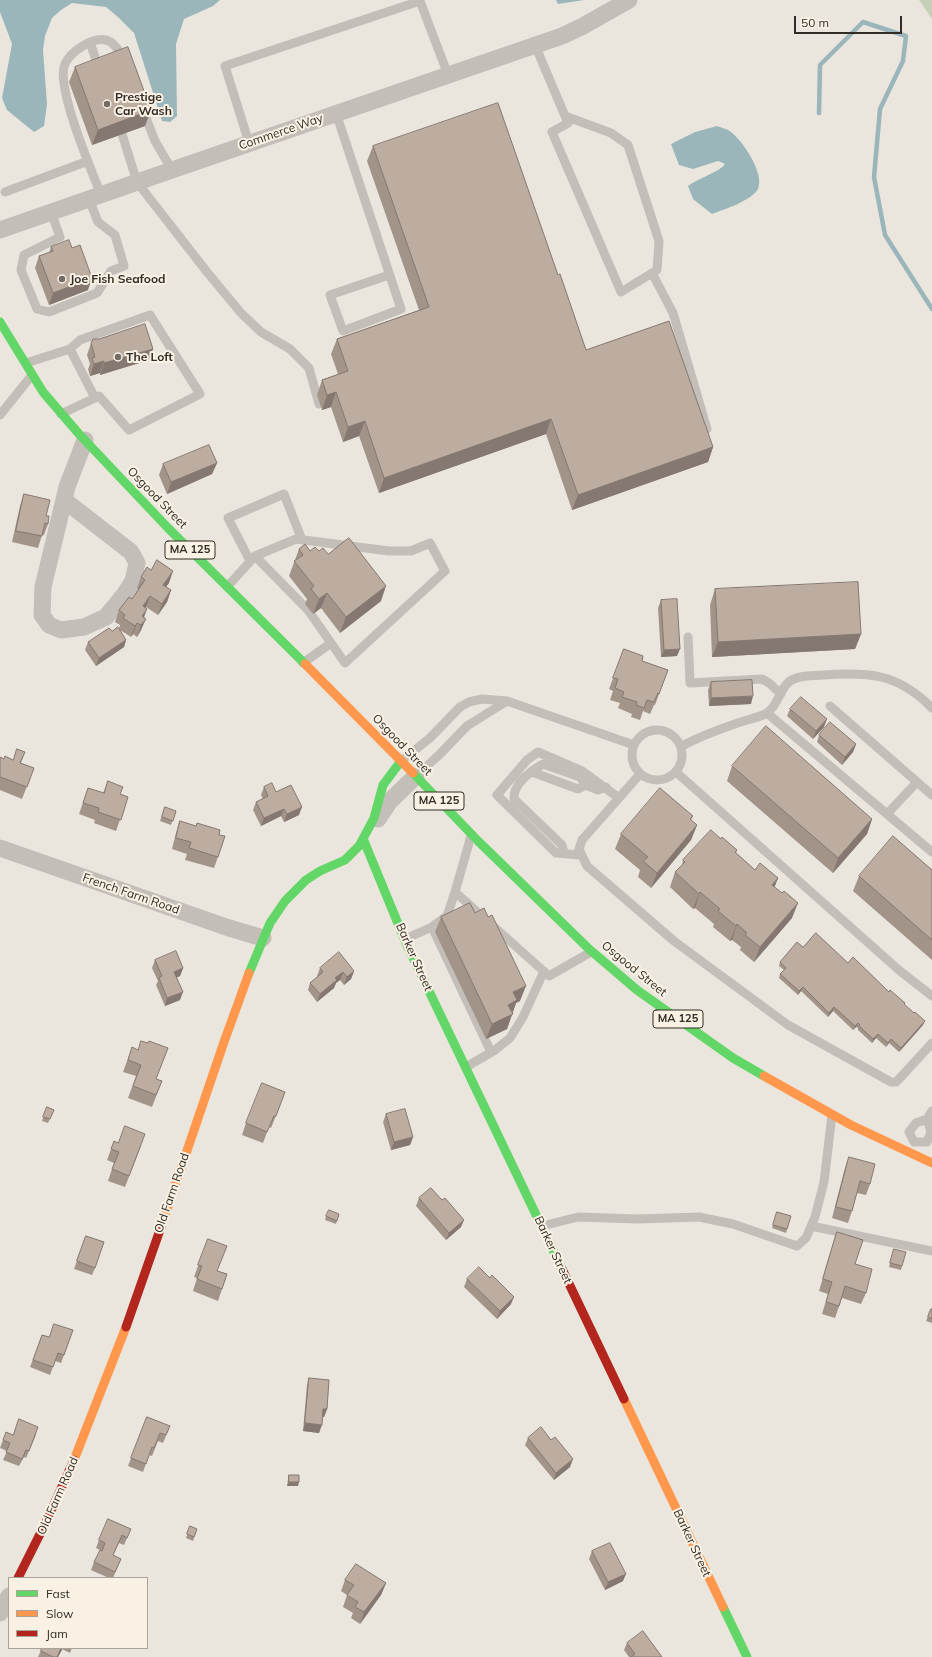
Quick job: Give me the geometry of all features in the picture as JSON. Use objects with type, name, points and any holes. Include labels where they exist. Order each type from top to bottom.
[{"type":"main road","name":"Osgood Street","points":[[0,322],[43,392],[85,440],[168,528],[472,834],[592,951],[637,990],[733,1058],[832,1115],[932,1163]]},
{"type":"main road","points":[[364,841],[378,805],[383,783],[401,761]]},
{"type":"main road","name":"Old Farm Road","points":[[18,1577],[66,1480],[116,1356],[238,1004],[263,938],[275,912],[286,898],[319,871],[347,859],[364,841]]},
{"type":"main road","name":"Barker Street","points":[[364,841],[405,939],[747,1657]]},
{"type":"street","name":"Commerce Way","points":[[0,230],[562,36],[629,0]]},
{"type":"street","points":[[64,500],[131,552],[137,563],[133,581],[124,595],[106,617],[84,627],[61,630],[49,625],[42,615],[44,587],[64,500],[67,487],[85,440]]},
{"type":"street","points":[[364,841],[390,801],[416,776]]},
{"type":"street","name":"French Farm Road","points":[[0,848],[263,938]]},
{"type":"street","points":[[0,1613],[8,1598]]},
{"type":"lane","points":[[249,143],[225,66],[420,1],[448,75]]},
{"type":"lane","points":[[51,212],[60,237],[24,255],[21,270],[37,309],[48,312],[97,294],[111,271],[124,266],[115,235],[98,222],[88,161],[63,80],[64,65],[75,51],[90,42],[101,38],[111,42],[124,59],[129,71]]},
{"type":"lane","points":[[90,42],[99,71]]},
{"type":"lane","points":[[535,45],[565,116],[568,123],[552,132],[621,292],[657,270],[658,241],[628,145],[611,133],[565,116]]},
{"type":"lane","points":[[139,99],[155,142],[172,170]]},
{"type":"lane","points":[[336,113],[390,275],[401,310],[343,331],[330,295],[390,275]]},
{"type":"lane","points":[[122,134],[138,182],[207,272],[241,313],[261,332],[290,348],[309,368],[319,404]]},
{"type":"lane","points":[[5,192],[88,161]]},
{"type":"lane","points":[[652,273],[673,313],[707,429]]},
{"type":"lane","points":[[25,364],[70,349],[80,340],[150,315],[200,394],[129,430],[99,396],[61,414]]},
{"type":"lane","points":[[70,349],[95,398]]},
{"type":"lane","points":[[0,415],[32,375]]},
{"type":"lane","points":[[227,587],[253,559],[296,539],[302,540],[389,551],[411,551],[430,543],[445,571],[345,663],[308,610],[253,559],[228,518],[284,494],[302,540]]},
{"type":"lane","points":[[688,638],[690,683],[762,679],[781,694]]},
{"type":"lane","points":[[303,663],[331,643]]},
{"type":"lane","points":[[682,746],[707,734],[767,713],[773,708],[785,685],[792,680],[803,676],[873,674],[895,681],[917,694],[932,708]]},
{"type":"lane","points":[[401,761],[430,738],[460,707],[469,702],[482,699],[507,701],[634,745]]},
{"type":"lane","points":[[416,776],[467,726],[507,701]]},
{"type":"lane","points":[[830,706],[932,795]]},
{"type":"lane","points":[[767,713],[932,852]]},
{"type":"lane","points":[[656,729],[672,733],[682,746],[682,763],[676,772],[664,780],[656,781],[648,779],[640,774],[635,768],[632,759],[634,745],[640,736],[647,731],[656,729]]},
{"type":"lane","points":[[580,855],[556,853],[497,795],[527,760],[538,752],[582,771],[606,787],[619,798]]},
{"type":"lane","points":[[564,854],[562,845],[514,799],[514,792],[532,772],[543,764],[548,764],[580,778],[586,785],[598,790],[606,787]]},
{"type":"lane","points":[[676,772],[894,966],[932,996]]},
{"type":"lane","points":[[640,774],[582,840],[579,849],[580,855],[587,866],[668,936],[725,980],[788,1025],[891,1082],[896,1082],[932,1043]]},
{"type":"lane","points":[[887,814],[917,782]]},
{"type":"lane","points":[[405,939],[432,927],[447,916],[472,834]]},
{"type":"lane","points":[[455,892],[549,976],[592,951]]},
{"type":"lane","points":[[432,927],[491,1052]]},
{"type":"lane","points":[[466,1067],[491,1052],[510,1038],[523,1017],[544,971]]},
{"type":"lane","points":[[914,1142],[909,1132],[916,1123],[927,1119],[932,1111]]},
{"type":"lane","points":[[542,1226],[578,1218],[637,1219],[700,1217],[733,1224],[797,1246],[806,1238],[815,1217],[824,1182],[832,1115]]},
{"type":"lane","points":[[914,1142],[927,1142],[931,1132],[927,1119]]},
{"type":"lane","points":[[909,1153],[914,1142]]},
{"type":"lane","points":[[811,1226],[932,1252]]},
{"type":"green space","points":[[919,0],[932,0],[932,19]]},
{"type":"water","points":[[0,0],[220,0],[213,6],[184,19],[176,44],[177,116],[170,122],[162,121],[134,33],[106,7],[72,3],[61,10],[52,18],[45,36],[43,50],[47,104],[44,126],[34,132],[7,110],[2,98],[12,44],[0,12]]},
{"type":"water","points":[[556,0],[584,0],[558,4]]},
{"type":"water","points":[[717,126],[730,131],[747,150],[756,167],[759,183],[758,189],[755,193],[744,201],[712,214],[693,199],[688,186],[723,167],[725,164],[718,161],[693,169],[679,165],[671,144],[695,132]]},
{"type":"building","name":"Prestige Car Wash","points":[[128,47],[151,110],[98,130],[75,67]]},
{"type":"building","points":[[498,103],[558,275],[560,274],[586,350],[669,321],[713,447],[578,495],[551,419],[384,478],[365,421],[348,427],[336,392],[327,395],[322,380],[348,371],[337,339],[429,307],[373,146]]},
{"type":"building","name":"Joe Fish Seafood","points":[[69,240],[72,248],[80,245],[92,278],[53,293],[39,256],[53,251],[51,247]]},
{"type":"building","points":[[145,324],[153,349],[104,363],[104,361],[94,364],[92,358],[95,357],[91,343],[93,339],[99,339]]},
{"type":"building","points":[[209,445],[217,463],[171,482],[163,464]]},
{"type":"building","points":[[24,494],[50,500],[46,516],[49,516],[48,524],[45,523],[42,536],[16,531]]},
{"type":"building","points":[[349,538],[386,586],[346,617],[327,593],[319,599],[311,589],[314,586],[294,561],[303,555],[299,549],[305,544],[310,551],[315,547],[319,551],[323,548],[328,554]]},
{"type":"building","points":[[157,560],[173,571],[163,585],[171,590],[162,604],[150,596],[143,606],[147,609],[142,616],[146,619],[141,625],[137,623],[135,626],[123,618],[125,615],[119,610],[129,597],[132,599],[145,580],[141,577],[147,567],[151,570]]},
{"type":"building","points":[[858,582],[861,634],[718,642],[715,589]]},
{"type":"building","points":[[677,599],[680,649],[664,650],[661,600]]},
{"type":"building","points":[[118,627],[126,640],[99,658],[88,642],[109,628],[112,631]]},
{"type":"building","points":[[624,649],[643,656],[642,661],[668,670],[659,694],[658,693],[654,702],[647,700],[644,708],[636,705],[637,702],[622,697],[624,692],[615,688],[618,679],[613,678]]},
{"type":"building","points":[[752,680],[753,696],[711,698],[711,682]]},
{"type":"building","points":[[801,697],[827,719],[816,731],[790,709]]},
{"type":"building","points":[[830,722],[856,744],[845,757],[819,735]]},
{"type":"building","points":[[766,726],[872,819],[838,858],[732,766]]},
{"type":"building","points":[[17,749],[25,752],[20,763],[34,768],[27,787],[0,777],[0,757],[4,759],[5,756],[13,760]]},
{"type":"building","points":[[108,781],[123,787],[120,794],[128,797],[121,820],[98,812],[99,808],[83,803],[88,788],[104,793]]},
{"type":"building","points":[[272,783],[276,792],[291,785],[302,807],[287,814],[284,809],[264,818],[256,802],[268,796],[264,787]]},
{"type":"building","points":[[660,788],[693,816],[690,819],[697,825],[657,873],[643,861],[648,857],[621,834]]},
{"type":"building","points":[[165,807],[176,811],[173,821],[162,817]]},
{"type":"building","points":[[180,821],[196,826],[197,823],[220,830],[219,835],[225,836],[218,857],[189,848],[191,842],[176,838]]},
{"type":"building","points":[[711,830],[737,850],[735,852],[755,870],[760,863],[778,878],[772,885],[782,893],[784,891],[798,903],[760,947],[745,935],[747,933],[737,924],[736,926],[718,911],[720,909],[700,892],[699,894],[675,872],[685,862],[683,860]]},
{"type":"building","points":[[893,836],[932,870],[932,940],[859,876]]},
{"type":"building","points":[[470,903],[475,913],[484,908],[488,917],[492,915],[526,986],[513,992],[517,1000],[508,1005],[513,1014],[492,1024],[441,917]]},
{"type":"building","points":[[816,933],[848,963],[853,957],[889,992],[890,990],[914,1013],[915,1012],[925,1021],[901,1048],[891,1039],[888,1043],[878,1034],[873,1039],[859,1026],[860,1025],[858,1023],[855,1026],[834,1007],[829,1013],[803,987],[799,991],[780,974],[786,968],[780,962],[797,942],[803,947]]},
{"type":"building","points":[[176,951],[183,968],[174,972],[183,992],[167,998],[159,978],[162,976],[155,960]]},
{"type":"building","points":[[339,952],[354,971],[347,977],[343,972],[335,978],[337,980],[320,994],[310,983],[323,972],[320,968]]},
{"type":"building","points":[[141,1041],[148,1043],[149,1041],[168,1048],[156,1079],[162,1081],[156,1095],[133,1086],[141,1065],[128,1060],[132,1047],[138,1050]]},
{"type":"building","points":[[262,1083],[285,1092],[276,1116],[274,1116],[267,1132],[246,1123]]},
{"type":"building","points":[[47,1107],[54,1110],[50,1119],[43,1117]]},
{"type":"building","points":[[405,1109],[413,1137],[394,1142],[386,1114]]},
{"type":"building","points":[[125,1126],[145,1134],[129,1176],[112,1169],[119,1152],[111,1149],[114,1141],[118,1143]]},
{"type":"building","points":[[849,1157],[875,1164],[870,1184],[860,1181],[852,1211],[836,1207]]},
{"type":"building","points":[[431,1188],[442,1200],[445,1198],[464,1220],[449,1233],[419,1198]]},
{"type":"building","points":[[329,1210],[339,1214],[337,1221],[326,1216]]},
{"type":"building","points":[[777,1212],[791,1216],[787,1229],[773,1225]]},
{"type":"building","points":[[837,1232],[863,1240],[855,1264],[872,1269],[866,1293],[845,1286],[839,1306],[826,1302],[832,1282],[823,1279]]},
{"type":"building","points":[[86,1236],[104,1242],[95,1268],[77,1261]]},
{"type":"building","points":[[208,1239],[227,1246],[217,1271],[227,1274],[222,1289],[197,1279],[202,1266],[198,1265]]},
{"type":"building","points":[[894,1249],[906,1252],[902,1266],[890,1263]]},
{"type":"building","points":[[479,1267],[490,1278],[492,1275],[514,1297],[500,1311],[467,1279]]},
{"type":"building","points":[[932,1309],[932,1319],[928,1317]]},
{"type":"building","points":[[54,1324],[73,1330],[64,1355],[58,1353],[53,1367],[33,1360],[42,1335],[49,1337]]},
{"type":"building","points":[[309,1378],[329,1380],[327,1409],[323,1409],[322,1425],[305,1423]]},
{"type":"building","points":[[147,1417],[170,1426],[166,1435],[160,1433],[154,1448],[152,1447],[146,1464],[131,1458]]},
{"type":"building","points":[[19,1419],[38,1427],[29,1451],[26,1450],[22,1459],[6,1452],[10,1443],[3,1440],[6,1432],[13,1435]]},
{"type":"building","points":[[541,1427],[551,1440],[555,1437],[573,1459],[556,1473],[528,1438]]},
{"type":"building","points":[[289,1475],[299,1475],[299,1482],[289,1482]]},
{"type":"building","points":[[108,1519],[131,1529],[127,1538],[122,1535],[113,1555],[121,1559],[115,1572],[94,1562],[100,1550],[102,1551],[105,1543],[99,1540]]},
{"type":"building","points":[[190,1526],[197,1529],[194,1537],[187,1534]]},
{"type":"building","points":[[610,1543],[626,1574],[608,1582],[592,1551]]},
{"type":"building","points":[[356,1564],[386,1583],[364,1612],[355,1607],[358,1602],[347,1595],[354,1585],[345,1580]]},
{"type":"building","points":[[643,1631],[662,1657],[631,1657],[635,1654],[627,1643]]},
{"type":"building","points":[[42,1649],[61,1649],[57,1657],[53,1657],[41,1651]]},
{"type":"waterway","points":[[819,113],[820,65],[863,22],[906,36],[903,61],[880,109],[874,177],[885,235],[932,309]]},
{"type":"traffic: fast","points":[[0,322],[43,392],[79,434],[168,528],[305,664]]},
{"type":"traffic: fast","points":[[249,973],[270,923],[285,901],[306,880],[320,871],[345,860],[359,846],[374,818],[383,785],[401,761]]},
{"type":"traffic: fast","points":[[413,773],[478,841],[589,949],[637,990],[733,1058],[764,1076]]},
{"type":"traffic: fast","points":[[364,841],[406,943],[562,1269]]},
{"type":"traffic: fast","points":[[723,1607],[747,1657]]},
{"type":"traffic: slow","points":[[305,664],[413,773]]},
{"type":"traffic: slow","points":[[161,1227],[249,973]]},
{"type":"traffic: slow","points":[[764,1076],[851,1125],[932,1163]]},
{"type":"traffic: slow","points":[[74,1460],[126,1327]]},
{"type":"traffic: slow","points":[[624,1399],[723,1607]]},
{"type":"traffic: jam","points":[[126,1327],[161,1227]]},
{"type":"traffic: jam","points":[[562,1269],[624,1399]]},
{"type":"traffic: jam","points":[[18,1577],[46,1522],[74,1460]]},
{"type":"place","name":"Prestige Car Wash","points":[[107,104]]},
{"type":"place","name":"Joe Fish Seafood","points":[[62,279]]},
{"type":"place","name":"The Loft","points":[[118,357]]}]
